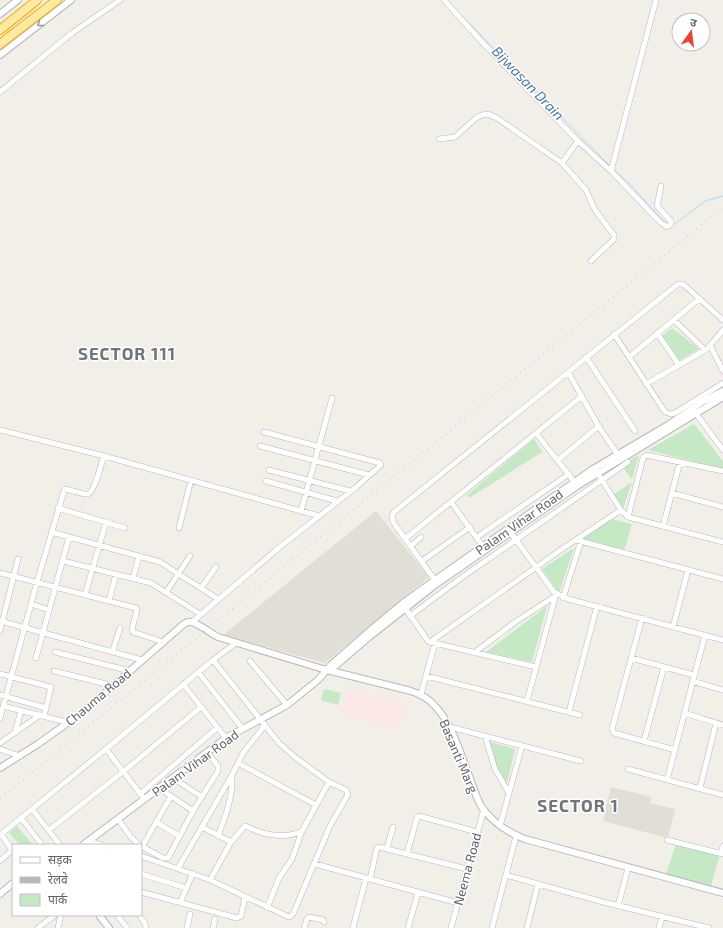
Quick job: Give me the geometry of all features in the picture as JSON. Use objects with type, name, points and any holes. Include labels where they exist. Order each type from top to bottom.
[{"type":"highway","points":[[0,30],[37,0]]},
{"type":"highway","points":[[0,44],[56,0]]},
{"type":"street","points":[[0,14],[18,0]]},
{"type":"street","points":[[0,55],[71,0]]},
{"type":"street","points":[[0,92],[72,33],[120,0]]},
{"type":"street","points":[[444,0],[482,42],[578,141],[611,171],[666,227],[670,225],[670,220],[657,206],[661,186]]},
{"type":"street","points":[[611,171],[656,0]]},
{"type":"street","points":[[439,139],[455,137],[476,118],[488,114],[507,124],[562,163],[586,190],[595,210],[614,235],[614,239],[591,261]]},
{"type":"street","points":[[562,163],[578,141]]},
{"type":"street","points":[[436,582],[392,520],[394,512],[679,283],[683,284],[723,320]]},
{"type":"street","points":[[629,357],[699,299]]},
{"type":"street","points":[[674,320],[705,350]]},
{"type":"street","points":[[646,384],[705,350],[723,330]]},
{"type":"street","points":[[657,333],[679,365]]},
{"type":"street","points":[[614,334],[665,412],[671,414],[723,383]]},
{"type":"street","points":[[710,345],[723,372]]},
{"type":"street","points":[[586,357],[635,431]]},
{"type":"street","points":[[568,372],[599,426],[618,455]]},
{"type":"street","name":"Palam Vihar Road","points":[[85,843],[226,738],[287,704],[307,689],[372,628],[402,604],[485,549],[576,484],[694,411],[723,391]]},
{"type":"street","points":[[406,538],[582,396]]},
{"type":"street","name":"Palam Vihar Road","points":[[596,471],[618,455],[668,425],[723,397]]},
{"type":"street","points":[[301,511],[332,398]]},
{"type":"street","points":[[694,411],[723,450]]},
{"type":"street","points":[[558,460],[599,426]]},
{"type":"street","points":[[0,430],[104,456],[319,516]]},
{"type":"street","points":[[192,622],[337,501],[350,492],[381,464],[264,432]]},
{"type":"street","points":[[536,433],[576,484]]},
{"type":"street","points":[[260,446],[369,476]]},
{"type":"street","points":[[628,517],[644,456],[648,455],[723,471]]},
{"type":"street","points":[[0,718],[3,706],[3,696],[11,677],[51,532],[65,489],[85,494],[90,492],[104,456]]},
{"type":"street","points":[[410,616],[628,462]]},
{"type":"street","points":[[663,526],[680,462]]},
{"type":"street","points":[[269,470],[350,492]]},
{"type":"street","points":[[596,471],[621,510],[628,517],[723,542]]},
{"type":"street","points":[[477,537],[569,474]]},
{"type":"street","points":[[179,528],[191,480]]},
{"type":"street","points":[[266,481],[337,501]]},
{"type":"street","name":"Palam Vihar Road","points":[[485,549],[511,533],[576,484]]},
{"type":"street","points":[[672,493],[723,507]]},
{"type":"street","points":[[451,502],[485,549]]},
{"type":"street","points":[[58,508],[125,528]]},
{"type":"street","points":[[421,694],[433,643],[535,568],[621,510]]},
{"type":"street","points":[[85,595],[106,522]]},
{"type":"street","points":[[422,561],[470,528]]},
{"type":"street","points":[[51,532],[165,564],[218,599]]},
{"type":"street","points":[[511,533],[555,596],[723,640]]},
{"type":"street","points":[[411,546],[421,537]]},
{"type":"street","points":[[36,658],[69,538]]},
{"type":"street","points":[[578,540],[723,579]]},
{"type":"street","points":[[563,598],[578,540]]},
{"type":"street","points":[[133,578],[140,556]]},
{"type":"street","points":[[167,591],[190,556]]},
{"type":"street","points":[[0,631],[1,622],[18,559]]},
{"type":"street","points":[[63,561],[151,583],[167,591],[200,614]]},
{"type":"street","points":[[201,588],[216,567]]},
{"type":"street","points":[[673,627],[688,570]]},
{"type":"street","points":[[0,573],[137,609],[132,629],[134,633],[163,642]]},
{"type":"street","points":[[109,601],[116,574]]},
{"type":"street","name":"Palam Vihar Road","points":[[327,670],[333,668],[436,582]]},
{"type":"street","points":[[474,653],[515,622],[555,596]]},
{"type":"street","points":[[527,701],[555,596]]},
{"type":"street","points":[[32,604],[49,610]]},
{"type":"street","points":[[569,712],[596,606]]},
{"type":"street","points":[[405,608],[428,641],[536,667]]},
{"type":"street","points":[[642,618],[612,729],[614,733],[675,750]]},
{"type":"street","points":[[1,622],[42,634],[112,650],[142,660]]},
{"type":"street","name":"Chauma Road","points":[[0,768],[70,723],[182,626],[188,622],[192,622]]},
{"type":"street","name":"Basanti Marg","points":[[192,622],[198,624],[215,636],[236,643],[327,670],[421,694],[435,705],[450,727],[479,803],[500,826],[516,836],[723,893]]},
{"type":"street","points":[[112,650],[120,628]]},
{"type":"street","points":[[667,780],[705,635]]},
{"type":"street","points":[[0,861],[12,850],[1,834],[183,684],[236,643]]},
{"type":"street","points":[[55,652],[130,671]]},
{"type":"street","points":[[631,658],[694,675]]},
{"type":"street","points":[[142,856],[193,873],[287,917],[291,916],[315,864],[330,826],[348,794],[346,790],[329,782],[279,744],[261,719],[213,660]]},
{"type":"street","points":[[250,661],[287,704]]},
{"type":"street","points":[[644,741],[664,667]]},
{"type":"street","points":[[54,670],[114,686]]},
{"type":"street","points":[[198,672],[243,729]]},
{"type":"street","points":[[0,674],[51,687],[46,708],[42,715],[0,743]]},
{"type":"street","points":[[426,676],[580,715]]},
{"type":"street","points":[[692,681],[723,690]]},
{"type":"street","points":[[183,684],[226,738]]},
{"type":"street","points":[[3,696],[46,708]]},
{"type":"street","points":[[3,706],[70,723]]},
{"type":"street","points":[[49,830],[124,771],[201,707]]},
{"type":"street","points":[[15,732],[21,710]]},
{"type":"street","points":[[684,713],[723,725]]},
{"type":"street","points":[[700,788],[716,723]]},
{"type":"street","points":[[178,868],[247,748],[265,725]]},
{"type":"street","points":[[450,727],[581,761]]},
{"type":"street","points":[[140,794],[217,728]]},
{"type":"street","points":[[484,736],[495,769],[509,793]]},
{"type":"street","points":[[500,826],[522,746]]},
{"type":"street","points":[[0,749],[20,756]]},
{"type":"street","points":[[106,749],[145,799]]},
{"type":"street","points":[[142,846],[166,858],[218,769],[208,752]]},
{"type":"street","points":[[238,763],[316,805]]},
{"type":"street","points":[[628,769],[723,795]]},
{"type":"street","points":[[218,836],[231,801],[232,775]]},
{"type":"street","points":[[173,778],[202,797]]},
{"type":"street","points":[[267,908],[279,878],[292,859],[302,831],[329,782]]},
{"type":"street","points":[[159,788],[193,811]]},
{"type":"street","points":[[142,844],[171,796]]},
{"type":"street","points":[[32,809],[59,844]]},
{"type":"street","name":"Neema Road","points":[[452,928],[476,832],[484,810]]},
{"type":"street","points":[[407,853],[417,818],[419,816],[476,832]]},
{"type":"street","points":[[21,818],[41,844]]},
{"type":"street","points":[[118,819],[130,836],[139,844]]},
{"type":"street","points":[[156,822],[179,836]]},
{"type":"street","points":[[210,880],[231,842],[245,826],[263,833],[286,836],[302,831]]},
{"type":"street","points":[[202,827],[231,842]]},
{"type":"street","points":[[387,848],[393,827]]},
{"type":"street","points":[[492,928],[516,836]]},
{"type":"street","points":[[667,840],[722,854],[723,846]]},
{"type":"street","points":[[353,928],[377,848],[380,846],[467,869]]},
{"type":"street","points":[[315,864],[458,903]]},
{"type":"street","points":[[618,906],[628,868]]},
{"type":"street","points":[[180,903],[193,873]]},
{"type":"street","points":[[142,874],[186,888]]},
{"type":"street","points":[[506,875],[618,906],[709,928]]},
{"type":"street","points":[[0,894],[12,884]]},
{"type":"street","points":[[528,928],[538,884]]},
{"type":"street","points":[[142,892],[238,918],[242,912],[245,897]]},
{"type":"street","points":[[408,928],[418,893]]},
{"type":"street","points":[[187,928],[190,914]]},
{"type":"street","points":[[38,928],[54,916]]},
{"type":"street","points":[[58,928],[61,916]]},
{"type":"street","points":[[100,916],[109,928]]},
{"type":"street","points":[[118,916],[127,928]]},
{"type":"street","points":[[140,916],[145,923],[146,928]]},
{"type":"street","points":[[304,928],[307,919],[310,917],[323,920],[324,922]]},
{"type":"street","points":[[659,928],[662,917]]},
{"type":"street","points":[[213,928],[215,919]]},
{"type":"shaded area","points":[[376,511],[429,577],[325,663],[223,635]]},
{"type":"shaded area","points":[[348,689],[389,700],[403,700],[402,707],[406,707],[411,711],[409,714],[404,716],[400,714],[395,730],[341,712]]},
{"type":"shaded area","points":[[611,787],[652,797],[650,803],[675,809],[668,838],[603,821]]},
{"type":"green space","points":[[672,328],[699,349],[679,361],[662,336]]},
{"type":"green space","points":[[694,424],[723,461],[723,469],[648,450]]},
{"type":"green space","points":[[534,439],[542,452],[469,498],[467,495]]},
{"type":"green space","points":[[639,455],[632,479],[621,465]]},
{"type":"green space","points":[[632,482],[623,509],[613,495]]},
{"type":"green space","points":[[612,519],[632,524],[624,551],[582,539]]},
{"type":"green space","points":[[574,548],[559,593],[542,569]]},
{"type":"green space","points":[[547,606],[532,662],[486,652]]},
{"type":"green space","points":[[324,689],[341,693],[338,705],[321,700]]},
{"type":"green space","points":[[490,742],[515,749],[507,783],[500,774],[492,753]]},
{"type":"green space","points":[[17,826],[32,844],[19,844],[9,833]]},
{"type":"green space","points":[[676,844],[720,854],[709,893],[664,880]]},
{"type":"waterway","name":"Bijwasan Drain","points":[[458,12],[609,165]]},
{"type":"waterway","name":"Bijwasan Drain","points":[[614,170],[631,185],[667,224]]},
{"type":"waterway","name":"Bijwasan Drain","points":[[672,226],[705,201],[723,196]]},
{"type":"railway","points":[[0,799],[723,207]]},
{"type":"district","name":"SECTOR 111","points":[[127,354]]},
{"type":"district","name":"SECTOR 1","points":[[578,806]]}]
